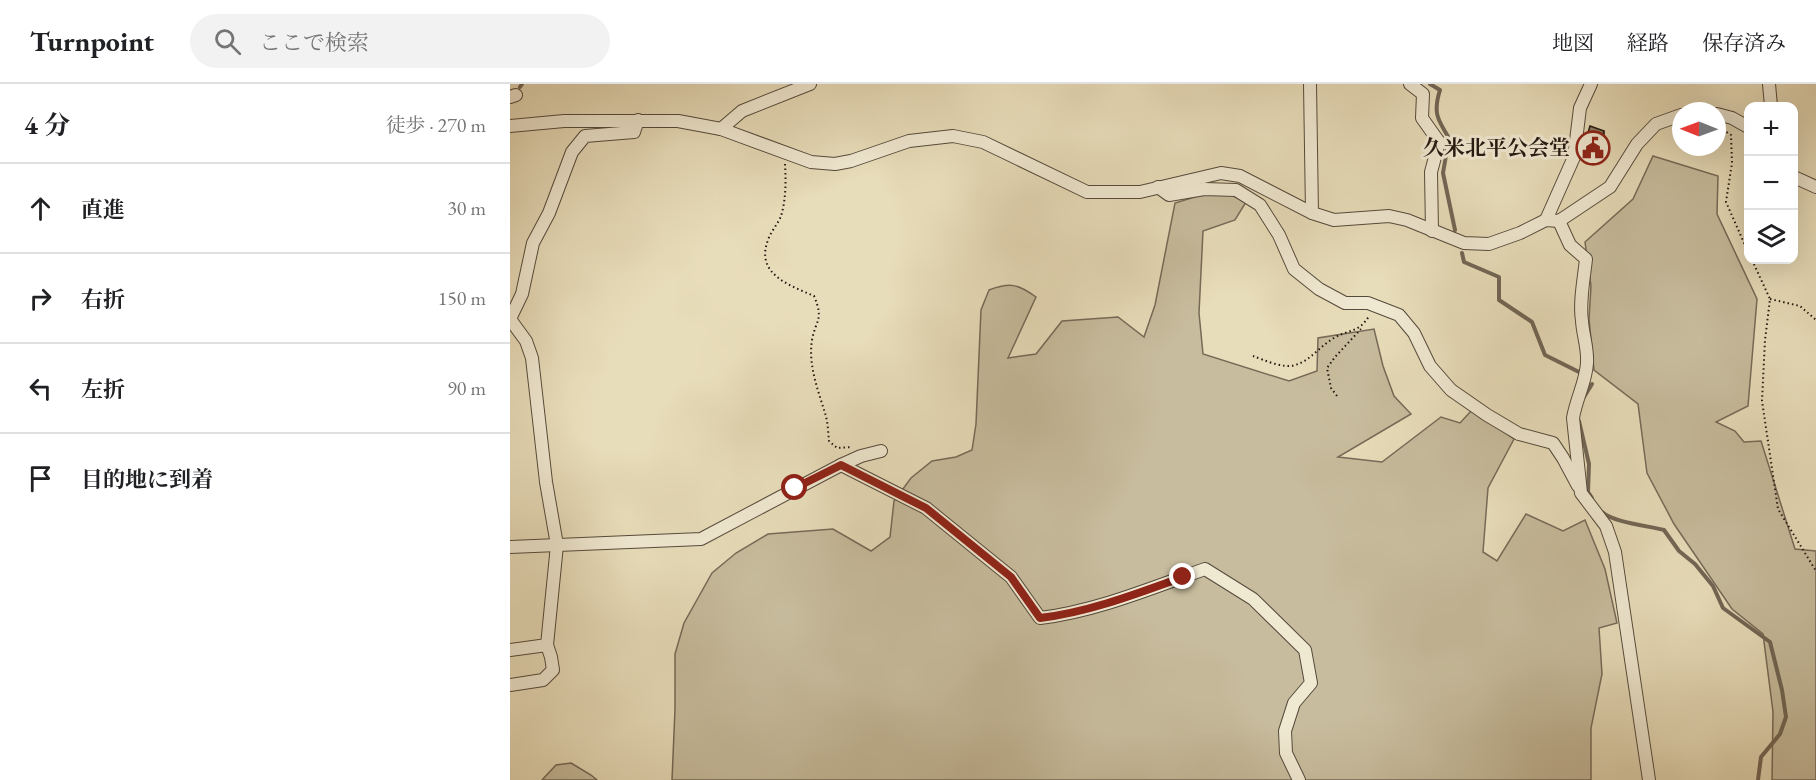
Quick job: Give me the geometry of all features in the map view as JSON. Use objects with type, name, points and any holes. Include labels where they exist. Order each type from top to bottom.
[{"type":"street","points":[[721,129],[742,111],[810,84]]},
{"type":"street","points":[[1310,84],[1312,213]]},
{"type":"street","points":[[1410,84],[1423,94],[1422,118],[1439,142],[1431,172],[1432,231]]},
{"type":"street","points":[[1552,220],[1574,157],[1580,108],[1591,84]]},
{"type":"street","points":[[1769,84],[1771,102]]},
{"type":"street","points":[[1726,116],[1744,124]]},
{"type":"street","points":[[510,126],[564,121],[678,120],[721,129],[811,162],[835,164],[851,161],[909,141],[953,136],[983,142],[1087,192],[1140,192],[1221,173],[1240,176],[1312,213],[1334,220],[1389,216],[1407,220],[1464,243],[1489,244],[1552,220],[1610,187],[1637,144],[1656,124],[1672,118]]},
{"type":"street","points":[[510,685],[543,680],[553,670],[547,645],[557,545],[546,482],[532,358],[526,341],[510,319],[522,294],[533,243],[549,213],[572,152],[585,136],[634,132],[638,120]]},
{"type":"street","points":[[1798,179],[1816,187]]},
{"type":"street","points":[[1158,187],[1169,195],[1204,189],[1236,190],[1260,204],[1280,235],[1294,269],[1319,289],[1345,303],[1368,303],[1399,315],[1414,333],[1430,366],[1450,390],[1487,416],[1519,434],[1553,443],[1581,493],[1606,526],[1615,552],[1649,780]]},
{"type":"street","points":[[1552,220],[1570,245],[1586,260],[1581,320],[1587,342],[1587,365],[1584,383],[1575,406],[1574,418],[1581,493]]},
{"type":"street","points":[[510,547],[701,539],[841,465],[861,456],[881,451]]},
{"type":"street","points":[[841,465],[926,508],[1011,577],[1040,618],[1057,616],[1115,601],[1205,569],[1253,599],[1305,650],[1311,683],[1294,703],[1285,731],[1286,753],[1299,780]]},
{"type":"street","points":[[510,650],[547,645]]},
{"type":"path","points":[[1726,132],[1731,135],[1732,163],[1726,202],[1744,241]]},
{"type":"path","points":[[785,154],[786,184],[781,216],[768,238],[763,256],[770,271],[779,279],[814,296],[820,310],[811,358],[815,383],[826,415],[829,441],[837,448],[858,446]]},
{"type":"path","points":[[1754,264],[1770,299],[1762,401],[1778,509],[1816,571]]},
{"type":"path","points":[[1770,299],[1800,306],[1816,320]]},
{"type":"path","points":[[1337,396],[1331,388],[1327,368],[1363,327],[1370,315]]},
{"type":"path","points":[[1253,356],[1293,366],[1312,356],[1334,338],[1363,327]]},
{"type":"shaded area","points":[[1653,156],[1718,176],[1717,214],[1757,299],[1748,406],[1716,422],[1735,431],[1744,442],[1761,441],[1795,549],[1816,551],[1816,780],[1772,780],[1773,712],[1763,634],[1732,609],[1674,524],[1647,473],[1638,404],[1594,370],[1589,319],[1591,286],[1585,242],[1633,199]]},
{"type":"shaded area","points":[[1227,193],[1246,202],[1235,220],[1203,231],[1199,313],[1203,354],[1289,381],[1317,371],[1318,338],[1374,329],[1383,366],[1394,396],[1411,414],[1338,457],[1382,462],[1441,417],[1460,423],[1472,410],[1514,439],[1488,488],[1483,552],[1497,561],[1526,514],[1563,531],[1585,520],[1605,569],[1617,623],[1599,628],[1602,674],[1591,728],[1591,780],[672,780],[675,654],[684,623],[712,573],[736,553],[768,534],[833,529],[871,551],[890,537],[894,501],[911,478],[932,461],[956,457],[972,450],[976,424],[981,310],[989,290],[1008,285],[1024,289],[1036,297],[1008,358],[1036,354],[1062,321],[1118,317],[1144,337],[1155,305],[1175,203],[1198,196]]},
{"type":"shaded area","points":[[571,763],[597,780],[542,780],[556,765]]},
{"type":"building","points":[[1590,126],[1604,131],[1597,154],[1583,149]]},
{"type":"waterway","points":[[1430,84],[1440,90],[1437,115],[1449,138],[1443,173],[1455,230]]},
{"type":"waterway","points":[[1462,253],[1464,262],[1499,277],[1499,300],[1532,322],[1545,355],[1579,372]]},
{"type":"waterway","points":[[1584,397],[1592,384]]},
{"type":"waterway","points":[[1579,421],[1589,464],[1588,492],[1592,498]]},
{"type":"waterway","points":[[1602,512],[1622,521],[1664,530],[1679,551],[1695,564],[1713,586],[1723,608],[1770,642],[1786,717],[1780,734],[1761,757],[1758,780]]},
{"type":"place","name":"久米北平公会堂","points":[[1593,148]]},
{"type":"route","points":[[795,488],[841,465],[926,508],[1011,577],[1040,618],[1057,616],[1115,601],[1183,577]]}]
